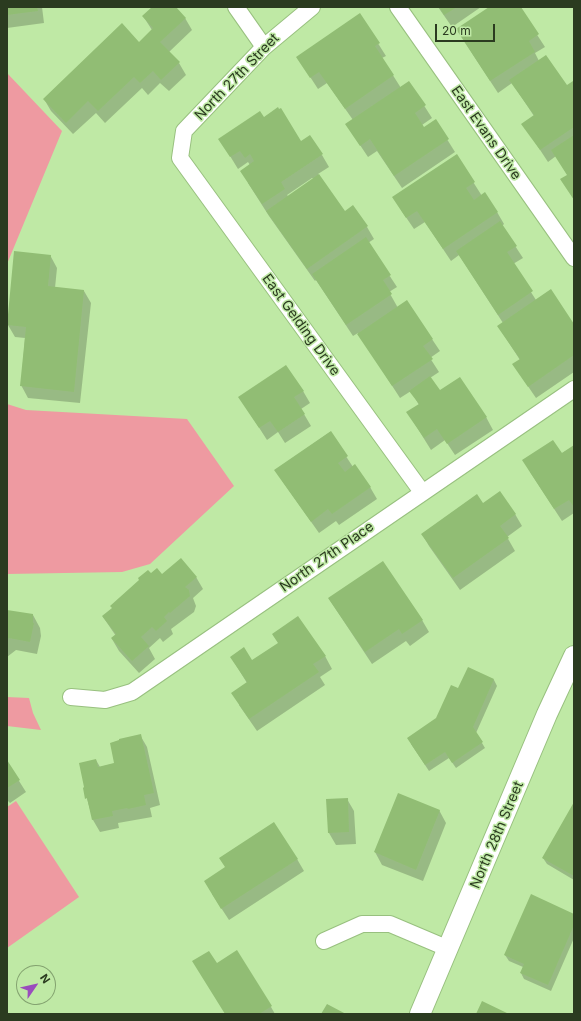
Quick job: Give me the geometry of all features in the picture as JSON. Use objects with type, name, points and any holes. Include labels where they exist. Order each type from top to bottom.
[{"type":"street","points":[[236,7],[264,47]]},
{"type":"street","name":"North 27th Street","points":[[180,158],[184,131],[264,47],[312,7]]},
{"type":"street","name":"East Evans Drive","points":[[398,7],[574,258]]},
{"type":"street","name":"East Gelding Drive","points":[[180,158],[422,492]]},
{"type":"street","name":"North 27th Place","points":[[71,697],[105,700],[132,692],[574,389]]},
{"type":"street","name":"North 28th Street","points":[[420,1014],[547,714],[574,656]]},
{"type":"street","points":[[324,941],[362,924],[390,924],[448,948]]},
{"type":"shaded area","points":[[7,73],[62,131],[7,264]]},
{"type":"shaded area","points":[[7,404],[26,410],[187,419],[234,486],[150,564],[122,572],[7,574]]},
{"type":"shaded area","points":[[7,697],[29,698],[33,713],[41,730],[7,726]]},
{"type":"shaded area","points":[[16,801],[79,897],[7,948],[7,807]]},
{"type":"building","points":[[7,7],[37,7],[38,11],[7,15]]},
{"type":"building","points":[[152,7],[176,7],[186,18],[160,42],[180,62],[161,80],[153,71],[140,83],[134,77],[98,111],[88,101],[66,123],[43,99],[122,23],[139,42],[153,28],[142,16]]},
{"type":"building","points":[[439,7],[457,7],[444,15]]},
{"type":"building","points":[[489,7],[521,7],[539,34],[529,41],[535,52],[490,81],[456,29]]},
{"type":"building","points":[[360,13],[380,43],[375,46],[394,75],[345,109],[319,72],[310,78],[296,57]]},
{"type":"building","points":[[546,55],[567,85],[573,81],[574,83],[574,127],[540,150],[521,124],[534,115],[509,80]]},
{"type":"building","points":[[409,81],[426,105],[415,113],[424,127],[436,119],[449,139],[394,176],[370,139],[360,146],[345,124]]},
{"type":"building","points":[[278,107],[279,109],[281,108],[301,141],[310,135],[323,154],[281,182],[285,189],[262,204],[240,171],[254,161],[250,154],[245,158],[240,151],[230,157],[218,139],[260,111],[264,117]]},
{"type":"building","points":[[574,135],[574,200],[560,179],[567,175],[551,150]]},
{"type":"building","points":[[457,154],[475,182],[466,188],[474,200],[485,192],[498,212],[443,249],[417,211],[406,218],[392,197]]},
{"type":"building","points":[[319,174],[345,211],[353,205],[368,226],[307,269],[266,211]]},
{"type":"building","points":[[500,221],[517,246],[507,252],[533,291],[498,315],[456,251]]},
{"type":"building","points":[[366,237],[391,275],[383,280],[392,294],[346,325],[312,274]]},
{"type":"building","points":[[14,251],[51,255],[48,286],[84,290],[74,392],[20,386],[26,327],[7,325]]},
{"type":"building","points":[[551,289],[574,324],[574,355],[528,387],[512,364],[520,359],[497,326]]},
{"type":"building","points":[[407,300],[433,339],[423,346],[433,359],[392,386],[357,334]]},
{"type":"building","points":[[286,365],[304,391],[294,397],[305,414],[278,432],[270,421],[259,428],[238,397]]},
{"type":"building","points":[[430,376],[440,390],[460,377],[487,417],[447,444],[437,429],[424,438],[406,412],[419,404],[409,391]]},
{"type":"building","points":[[331,431],[348,456],[338,463],[345,472],[355,464],[371,487],[332,514],[328,509],[311,522],[274,470]]},
{"type":"building","points":[[553,440],[562,453],[574,445],[574,507],[569,500],[554,509],[522,460]]},
{"type":"building","points":[[500,491],[516,514],[500,526],[509,538],[453,578],[421,534],[477,494],[483,503]]},
{"type":"building","points":[[181,558],[197,577],[185,587],[189,590],[190,596],[164,617],[167,621],[156,631],[152,627],[141,637],[149,646],[132,661],[111,638],[116,634],[102,616],[112,608],[110,606],[139,580],[138,578],[148,570],[151,573],[157,568],[162,574]]},
{"type":"building","points":[[383,561],[423,620],[402,634],[399,629],[365,652],[328,598]]},
{"type":"building","points":[[7,610],[33,614],[34,623],[30,642],[9,638],[7,640]]},
{"type":"building","points":[[298,616],[326,656],[313,664],[319,672],[249,719],[231,693],[247,682],[230,657],[244,647],[252,660],[278,643],[272,634]]},
{"type":"building","points":[[468,667],[494,679],[473,727],[483,742],[452,763],[445,752],[425,765],[407,738],[436,718],[451,685],[458,688]]},
{"type":"building","points":[[141,734],[154,793],[144,795],[146,805],[112,811],[113,816],[92,820],[87,798],[85,799],[79,763],[96,759],[98,767],[114,763],[110,743],[119,739]]},
{"type":"building","points":[[7,760],[20,780],[7,788]]},
{"type":"building","points":[[398,793],[440,810],[416,870],[374,852]]},
{"type":"building","points":[[348,798],[349,832],[328,833],[326,799]]},
{"type":"building","points":[[574,802],[574,876],[542,858]]},
{"type":"building","points":[[274,822],[298,859],[221,909],[204,881],[225,867],[219,858]]},
{"type":"building","points":[[531,894],[574,914],[574,925],[548,985],[520,973],[524,964],[504,955]]},
{"type":"building","points":[[237,950],[272,1006],[259,1014],[225,1014],[192,961],[209,951],[217,963]]},
{"type":"building","points":[[482,1001],[509,1014],[476,1014]]},
{"type":"building","points":[[327,1004],[346,1014],[321,1014]]}]
